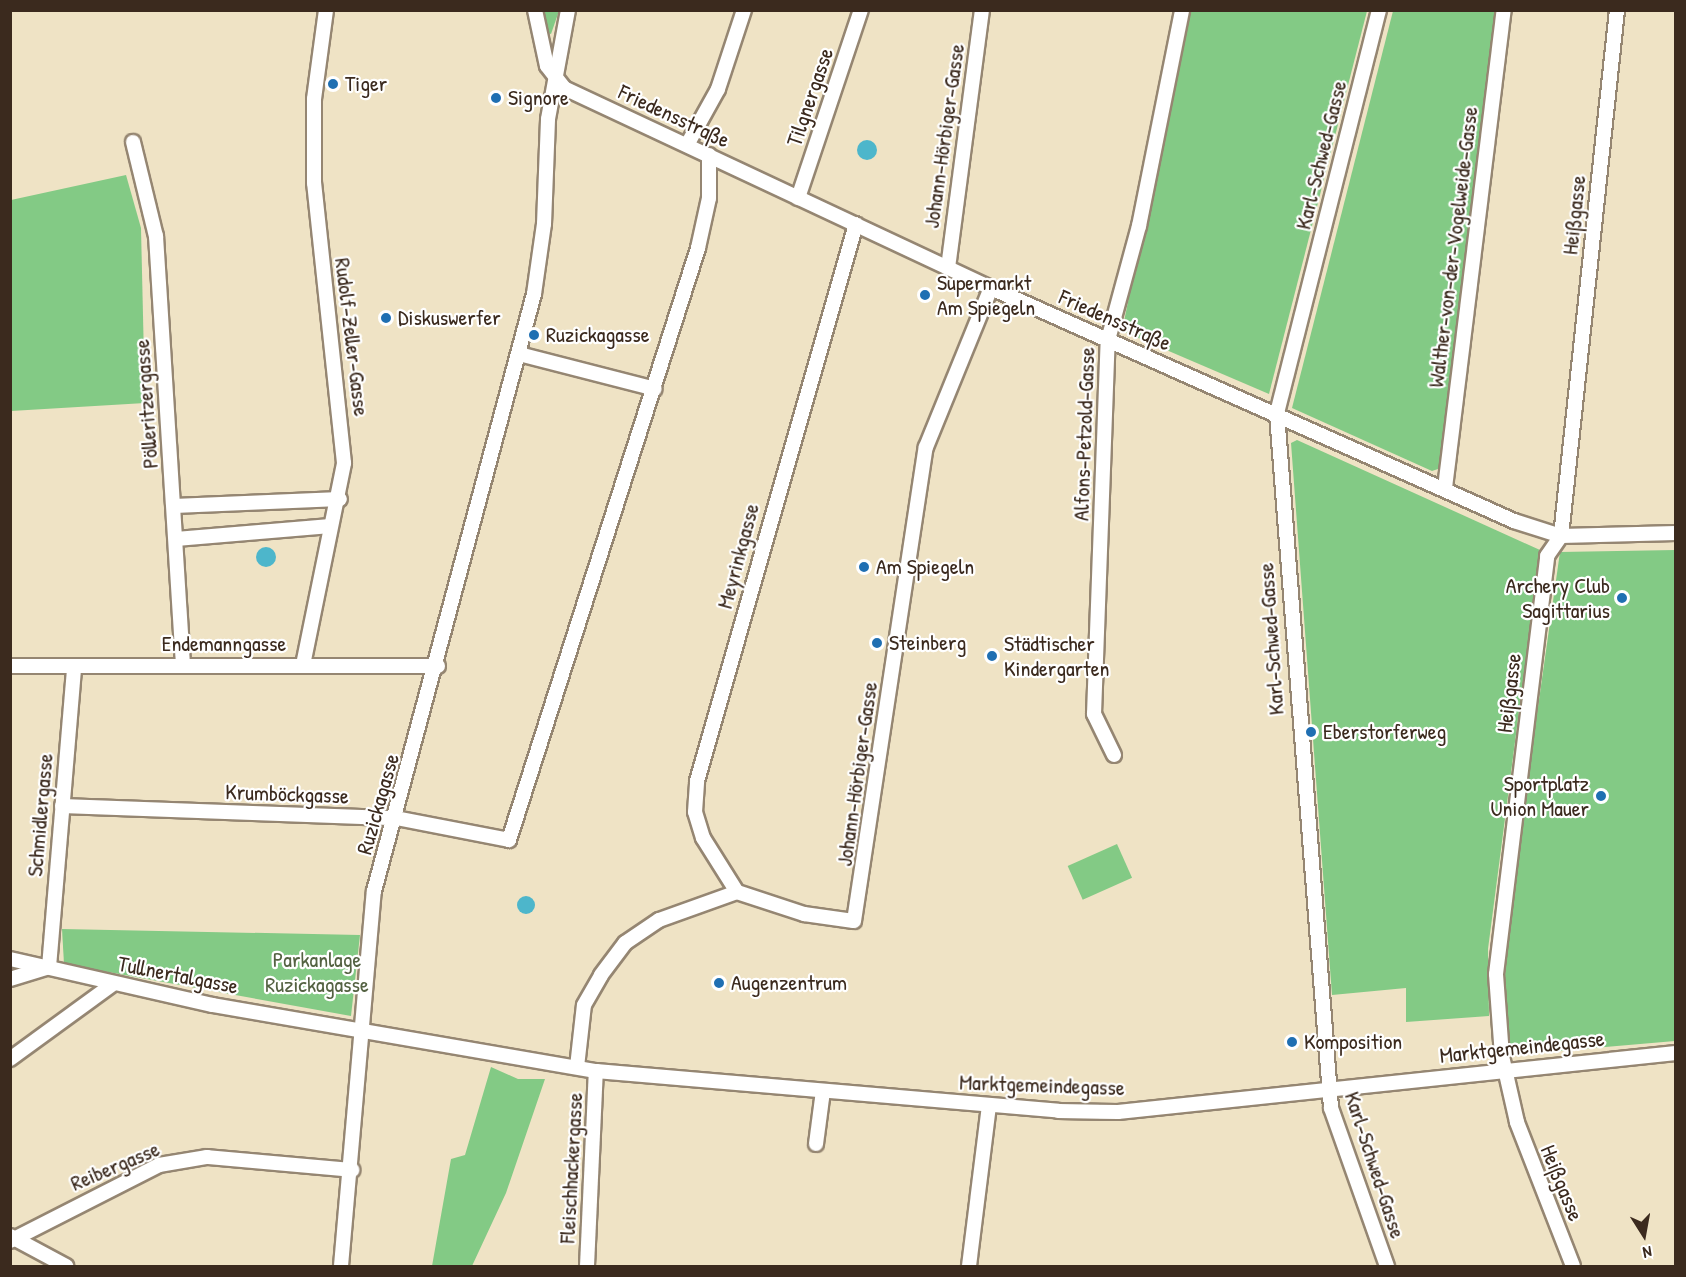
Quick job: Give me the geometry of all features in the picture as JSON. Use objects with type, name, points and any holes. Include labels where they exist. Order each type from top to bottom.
[{"type":"street","name":"Rudolf-Zeller-Gasse","points":[[303,665],[330,526],[340,499],[342,418],[314,173],[314,99],[326,10]]},
{"type":"street","points":[[535,10],[555,80]]},
{"type":"street","name":"Ruzickagasse","points":[[341,1266],[352,1170],[360,1031],[374,891],[438,666],[519,354],[539,265],[555,80],[568,10]]},
{"type":"street","points":[[687,145],[718,89],[744,10]]},
{"type":"street","name":"Tilgnergasse","points":[[798,198],[861,10]]},
{"type":"street","name":"Johann-Hörbiger-Gasse","points":[[948,268],[982,10]]},
{"type":"street","name":"Alfons-Petzold-Gasse","points":[[1114,755],[1094,714],[1108,340],[1139,226],[1182,10]]},
{"type":"street","name":"Karl-Schwed-Gasse","points":[[1379,10],[1277,414],[1328,1088],[1387,1266]]},
{"type":"street","name":"Walther-von-der-Vogelweide-Gasse","points":[[1445,488],[1504,10]]},
{"type":"street","name":"Heißgasse","points":[[1573,1266],[1524,1142],[1504,1069],[1496,1008],[1498,938],[1547,556],[1561,536],[1617,10]]},
{"type":"street","name":"Friedensstraße","points":[[555,80],[798,198],[991,288],[1445,488],[1561,536],[1676,532]]},
{"type":"street","name":"Pölleritzergasse","points":[[133,142],[156,236],[183,665]]},
{"type":"street","points":[[519,354],[655,388],[706,221],[709,155]]},
{"type":"street","name":"Meyrinkgasse","points":[[737,892],[703,838],[695,812],[696,781],[856,225]]},
{"type":"street","name":"Johann-Hörbiger-Gasse","points":[[737,892],[804,914],[854,921],[926,447],[991,288]]},
{"type":"street","name":"Krumböckgasse","points":[[62,806],[396,819],[509,840],[655,388]]},
{"type":"street","points":[[174,506],[340,499]]},
{"type":"street","points":[[176,539],[330,526]]},
{"type":"street","name":"Endemanngasse","points":[[10,666],[438,666]]},
{"type":"street","name":"Schmidlergasse","points":[[49,967],[74,667]]},
{"type":"street","points":[[577,1067],[584,1005],[613,956],[659,920],[737,892]]},
{"type":"street","name":"Tullnertalgasse","points":[[10,959],[113,984],[360,1031],[514,1056]]},
{"type":"street","points":[[10,979],[49,967]]},
{"type":"street","points":[[10,1059],[113,984]]},
{"type":"street","name":"Marktgemeindegasse","points":[[514,1056],[596,1071],[989,1105],[1118,1112],[1504,1069],[1676,1053]]},
{"type":"street","name":"Fleischhackergasse","points":[[587,1266],[596,1071]]},
{"type":"street","points":[[816,1143],[823,1091]]},
{"type":"street","points":[[969,1266],[989,1105]]},
{"type":"street","name":"Reibergasse","points":[[12,1239],[159,1165],[207,1157],[352,1170]]},
{"type":"street","points":[[12,1239],[66,1266]]},
{"type":"green space","points":[[543,11],[559,11],[551,34],[548,33]]},
{"type":"green space","points":[[1188,11],[1367,11],[1269,394],[1122,331]]},
{"type":"green space","points":[[1393,11],[1498,11],[1441,468],[1432,471],[1292,408]]},
{"type":"green space","points":[[126,175],[141,228],[145,403],[11,411],[11,200]]},
{"type":"green space","points":[[1297,440],[1540,550],[1488,949],[1489,1016],[1406,1022],[1406,988],[1332,995],[1291,443]]},
{"type":"green space","name":"Sportplatz Union Mauer","points":[[1675,550],[1675,1041],[1511,1055],[1504,987],[1512,890],[1560,552]]},
{"type":"green space","points":[[1117,844],[1132,878],[1083,900],[1068,866]]},
{"type":"green space","name":"Parkanlage Ruzickagasse","points":[[62,929],[360,935],[351,1016],[64,964]]},
{"type":"green space","points":[[491,1067],[518,1079],[545,1079],[506,1193],[472,1266],[432,1266],[451,1159],[465,1155]]},
{"type":"water","points":[[867,140],[874,143],[877,150],[874,157],[867,160],[860,157],[857,150],[860,143]]},
{"type":"water","points":[[266,547],[273,550],[276,557],[273,564],[266,567],[259,564],[256,557],[259,550]]},
{"type":"water","points":[[522,896],[530,896],[535,901],[533,912],[522,914],[517,909],[517,901]]},
{"type":"place","name":"Tiger","points":[[333,84]]},
{"type":"place","name":"Signore","points":[[496,98]]},
{"type":"place","name":"Supermarkt Am Spiegeln","points":[[925,295]]},
{"type":"place","name":"Diskuswerfer","points":[[386,318]]},
{"type":"place","name":"Ruzickagasse","points":[[534,335]]},
{"type":"place","name":"Am Spiegeln","points":[[864,567]]},
{"type":"place","name":"Archery Club Sagittarius","points":[[1622,598]]},
{"type":"place","name":"Steinberg","points":[[877,643]]},
{"type":"place","name":"Städtischer Kindergarten","points":[[992,656]]},
{"type":"place","name":"Eberstorferweg","points":[[1311,732]]},
{"type":"place","name":"Sportplatz Union Mauer","points":[[1601,796]]},
{"type":"place","name":"Augenzentrum","points":[[719,983]]},
{"type":"place","name":"Komposition","points":[[1292,1042]]}]
